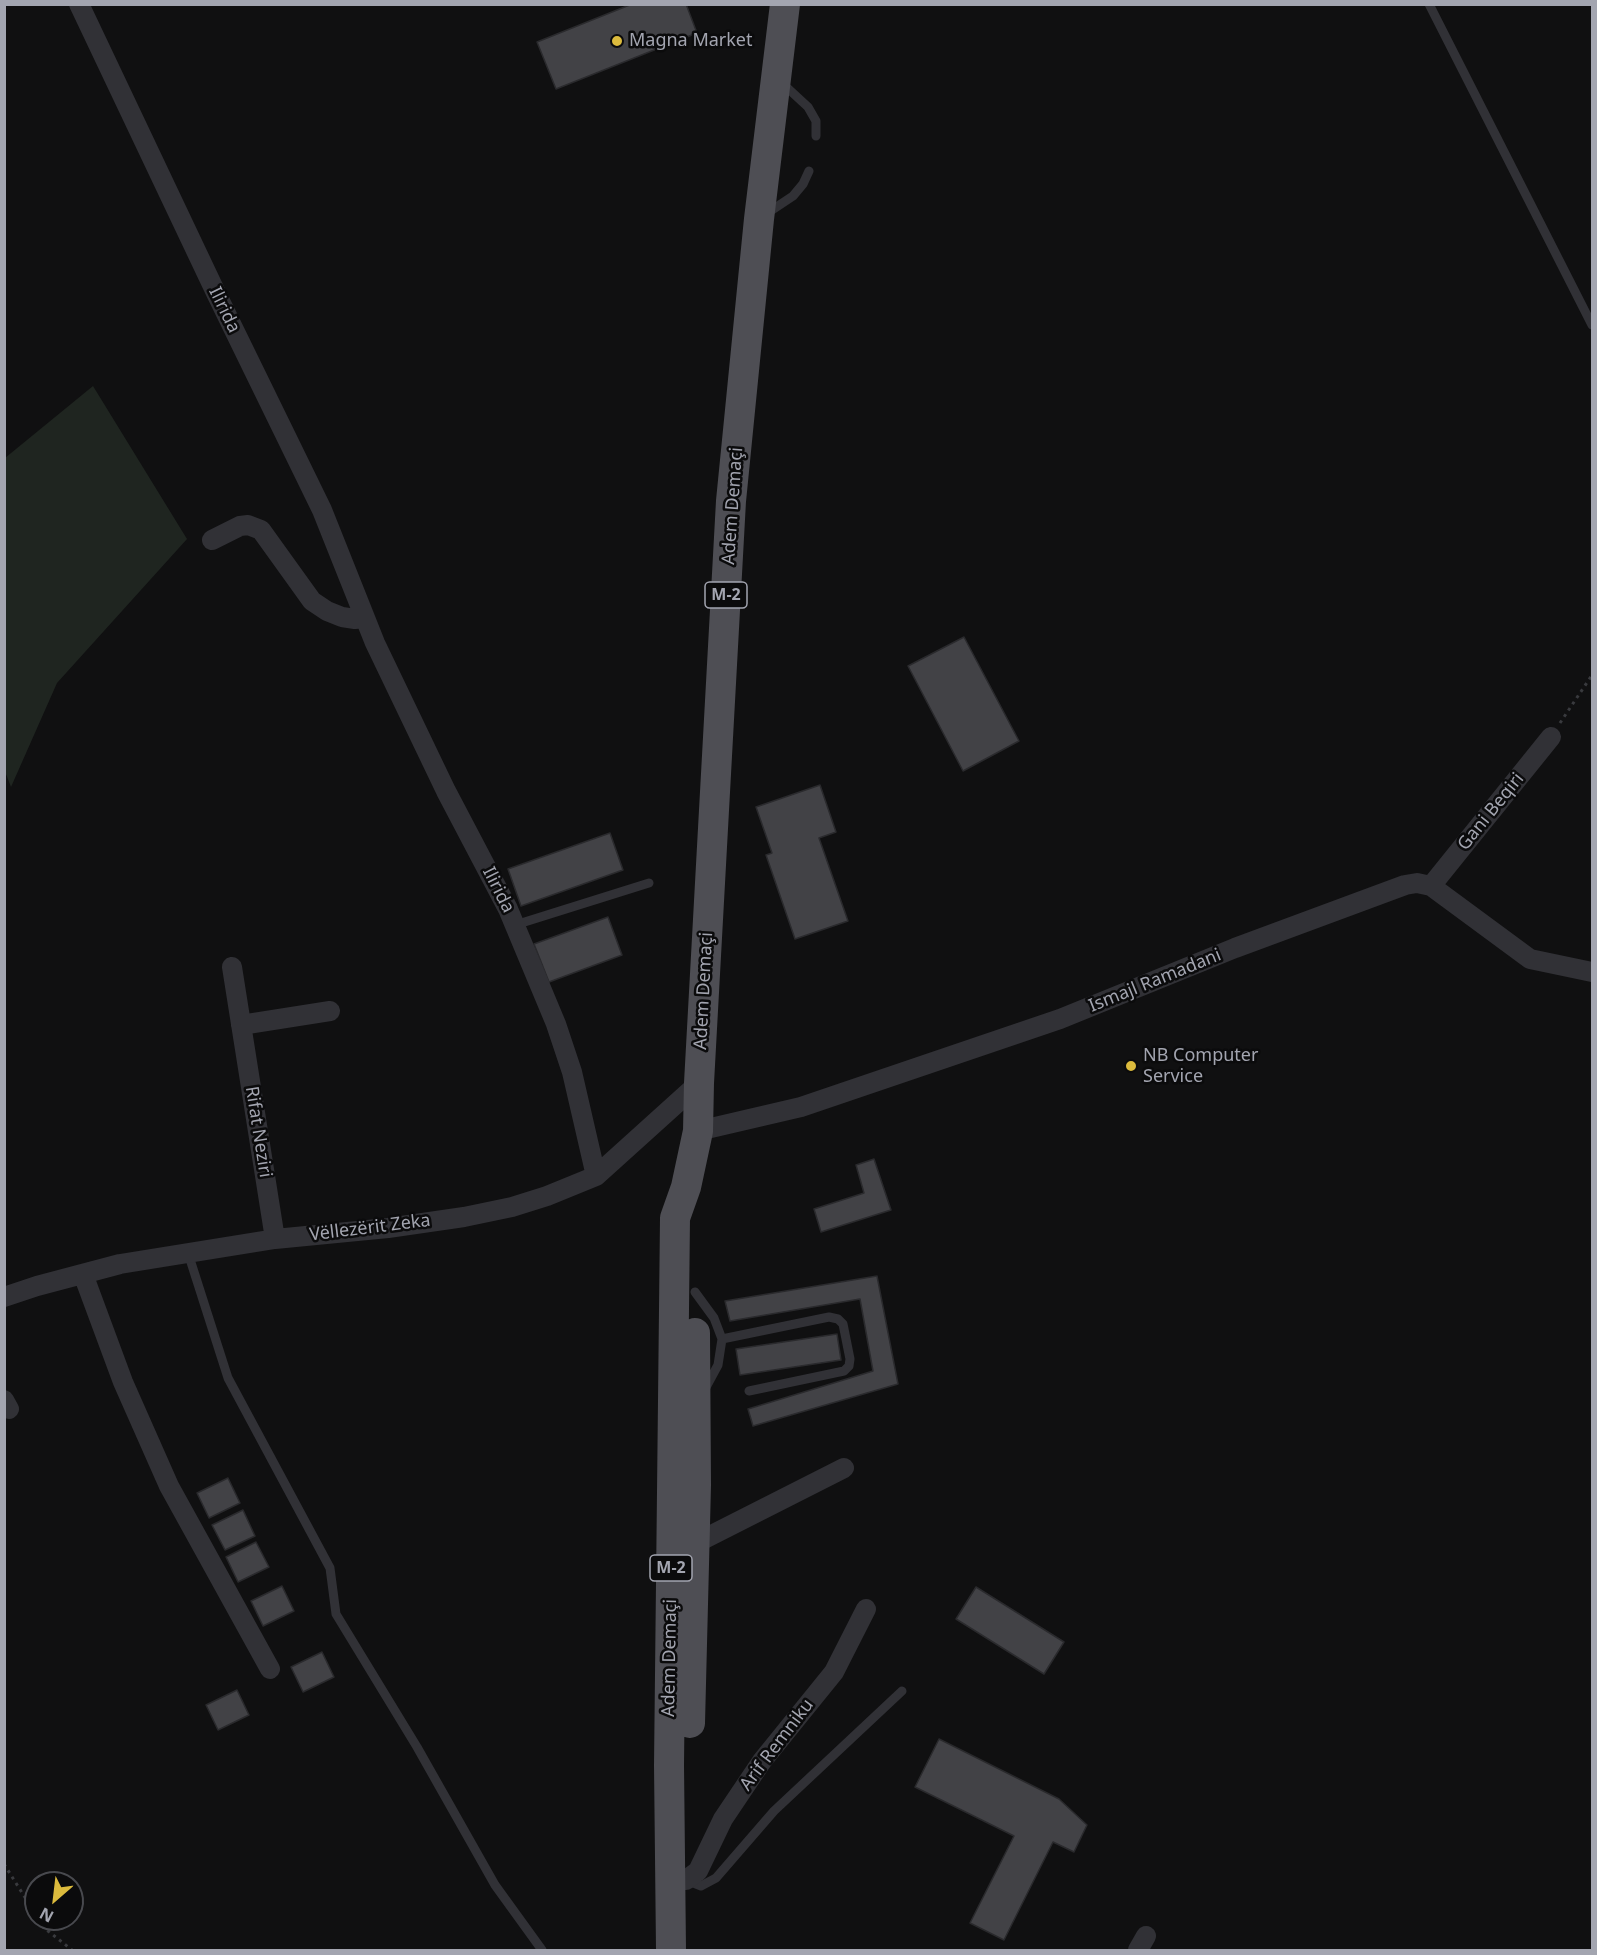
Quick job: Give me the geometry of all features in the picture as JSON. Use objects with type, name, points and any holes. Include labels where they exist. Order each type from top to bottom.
[{"type":"main road","name":"Adem Demaçi","points":[[671,1950],[669,1765],[675,1218],[686,1187],[698,1131],[732,501],[759,219],[785,4]]},
{"type":"main road","name":"Adem Demaçi","points":[[686,1187],[695,1218],[696,1485],[686,1880],[687,1950]]},
{"type":"street","name":"Ilirida","points":[[78,5],[322,510],[375,643],[446,791],[515,925],[556,1024],[572,1072],[596,1176]]},
{"type":"street","points":[[212,540],[240,526],[248,525],[261,530],[312,601],[342,617],[355,620],[365,618]]},
{"type":"street","name":"Gani Beqiri","points":[[1431,886],[1551,737]]},
{"type":"street","name":"Ismajl Ramadani","points":[[698,1131],[813,1103],[1060,1020],[1235,948],[1405,885],[1417,883],[1431,886]]},
{"type":"street","points":[[1431,886],[1530,959],[1593,972]]},
{"type":"street","name":"Rifat Neziri","points":[[232,967],[275,1239]]},
{"type":"street","points":[[241,1025],[330,1011]]},
{"type":"street","name":"Vëllezërit Zeka","points":[[4,1298],[120,1264],[275,1239],[388,1228],[512,1207],[596,1176],[699,1083]]},
{"type":"street","points":[[83,1274],[123,1382],[169,1485],[270,1669]]},
{"type":"street","points":[[694,1544],[844,1468]]},
{"type":"street","name":"Arif Remniku","points":[[686,1880],[698,1871],[723,1819],[762,1761],[834,1672],[866,1609]]},
{"type":"lane","points":[[1429,4],[1593,325]]},
{"type":"lane","points":[[776,77],[808,107],[816,120],[816,136]]},
{"type":"lane","points":[[759,219],[793,196],[803,184],[809,171]]},
{"type":"lane","points":[[515,925],[649,883]]},
{"type":"lane","points":[[188,1253],[228,1378],[330,1568],[336,1614],[417,1747],[495,1885],[542,1950]]},
{"type":"lane","points":[[695,1292],[714,1318],[722,1339],[718,1365],[709,1384],[695,1402]]},
{"type":"lane","points":[[722,1339],[830,1317],[838,1319],[843,1324],[850,1359],[849,1366],[844,1371],[749,1391]]},
{"type":"lane","points":[[686,1880],[701,1886],[716,1878],[774,1811],[902,1691]]},
{"type":"path","points":[[1551,737],[1593,675]]},
{"type":"path","points":[[4,1864],[24,1896]]},
{"type":"path","points":[[48,1931],[72,1950]]},
{"type":"shaded area","points":[[93,386],[187,539],[57,683],[11,787],[4,769],[5,458]]},
{"type":"building","points":[[632,4],[686,4],[697,33],[556,89],[537,42]]},
{"type":"building","points":[[964,637],[1019,741],[963,771],[908,666]]},
{"type":"building","points":[[820,785],[836,832],[819,838],[848,921],[795,939],[766,855],[772,853],[756,807]]},
{"type":"building","points":[[610,833],[623,870],[521,906],[508,869]]},
{"type":"building","points":[[608,917],[622,955],[549,982],[534,944]]},
{"type":"building","points":[[874,1159],[891,1210],[821,1232],[814,1209],[864,1193],[856,1165]]},
{"type":"building","points":[[877,1276],[898,1384],[753,1426],[748,1409],[873,1371],[860,1299],[730,1321],[725,1301]]},
{"type":"building","points":[[837,1334],[841,1360],[740,1375],[736,1349]]},
{"type":"building","points":[[228,1478],[240,1503],[209,1518],[197,1493]]},
{"type":"building","points":[[243,1510],[255,1536],[225,1550],[212,1525]]},
{"type":"building","points":[[256,1542],[269,1567],[238,1582],[226,1557]]},
{"type":"building","points":[[282,1586],[294,1611],[263,1626],[251,1601]]},
{"type":"building","points":[[976,1587],[1064,1642],[1044,1674],[956,1619]]},
{"type":"building","points":[[322,1652],[334,1677],[303,1692],[291,1667]]},
{"type":"building","points":[[237,1690],[249,1715],[218,1730],[206,1705]]},
{"type":"building","points":[[939,1739],[1059,1799],[1087,1825],[1074,1852],[1053,1842],[1004,1940],[970,1923],[1014,1836],[915,1787]]},
{"type":"place","name":"Magna Market","points":[[617,41]]},
{"type":"place","name":"NB Computer Service","points":[[1131,1066]]}]
